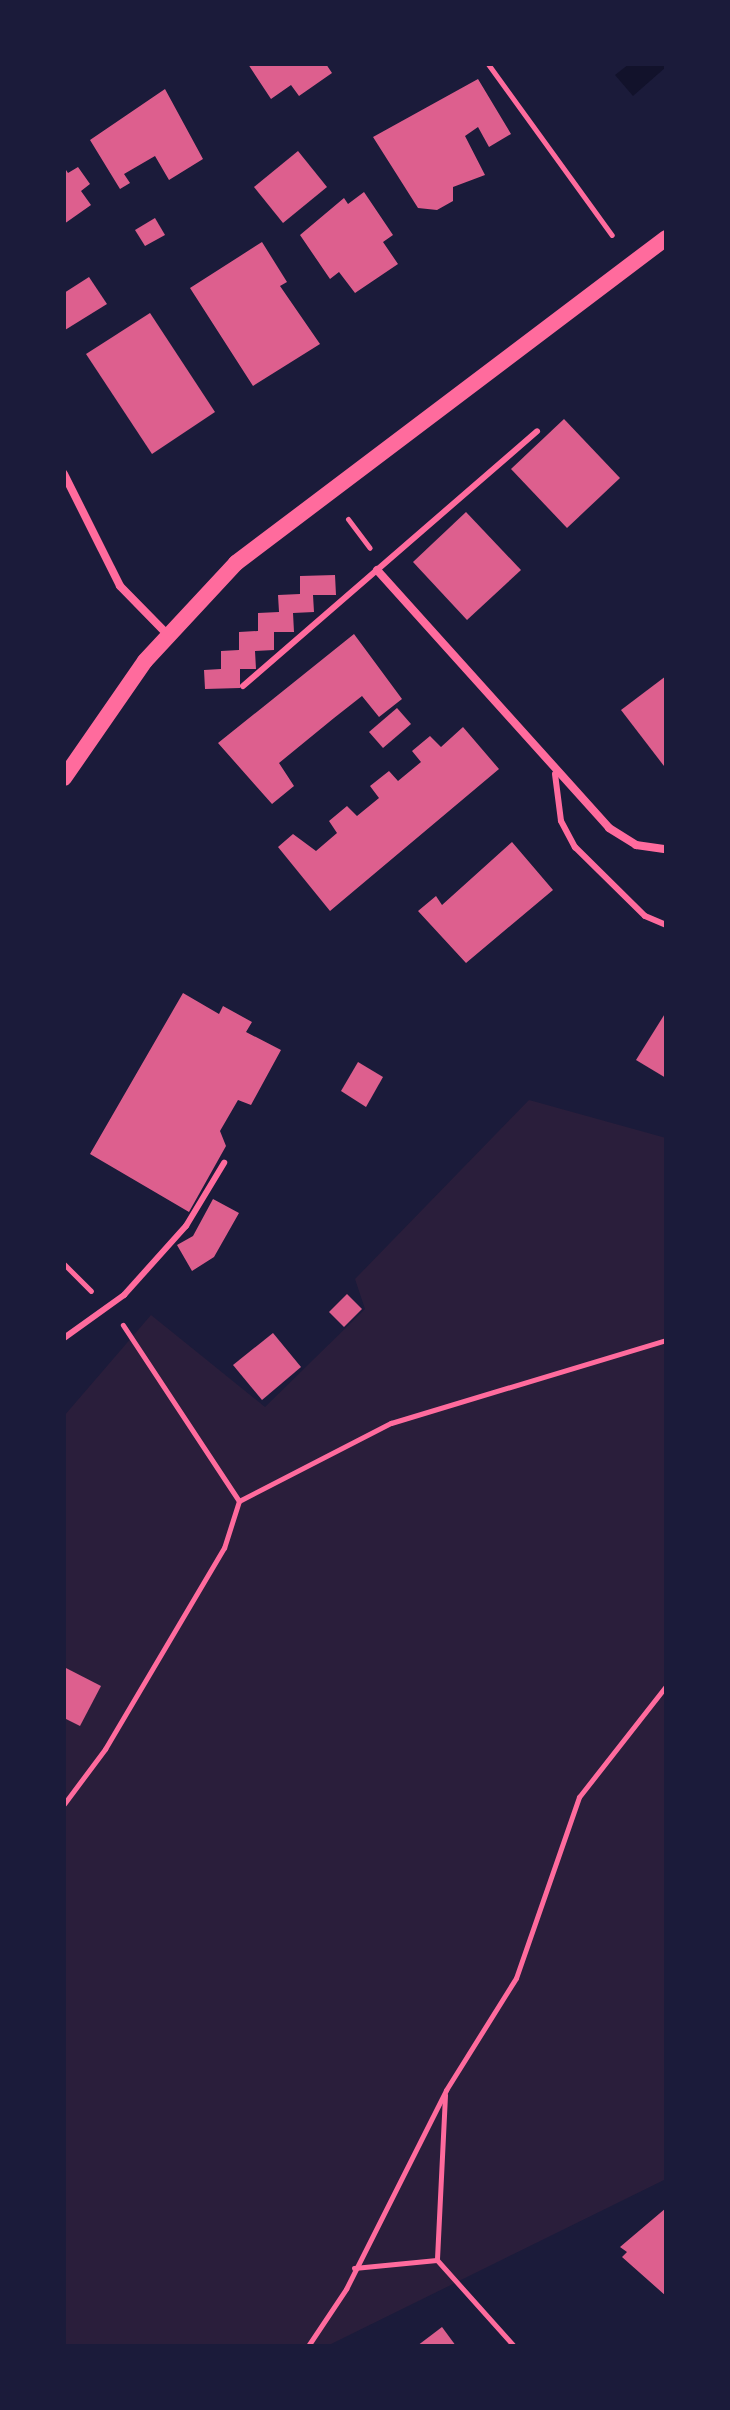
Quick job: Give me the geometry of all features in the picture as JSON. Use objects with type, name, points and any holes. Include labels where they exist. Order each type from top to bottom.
[{"type":"main road","points":[[64,778],[167,634],[310,501],[585,306],[666,238]]},
{"type":"street","points":[[64,474],[120,586],[167,634]]},
{"type":"street","points":[[377,570],[555,774],[609,828],[636,845],[666,849]]},
{"type":"lane","points":[[243,686],[537,431]]},
{"type":"lane","points":[[555,774],[561,821],[575,847],[645,916],[666,925]]},
{"type":"lane","points":[[64,1338],[110,1310],[186,1226],[224,1163]]},
{"type":"path","points":[[488,64],[612,235]]},
{"type":"path","points":[[348,519],[369,545]]},
{"type":"path","points":[[64,1264],[143,1348],[239,1501]]},
{"type":"path","points":[[64,1804],[105,1749],[224,1548],[239,1501],[391,1423],[666,1340]]},
{"type":"path","points":[[308,2346],[354,2268],[446,2090],[516,1978],[579,1797],[666,1686]]},
{"type":"path","points":[[446,2090],[437,2260],[514,2346]]},
{"type":"path","points":[[354,2268],[437,2260]]},
{"type":"shaded area","points":[[629,64],[666,64],[666,67],[633,96],[615,75]]},
{"type":"shaded area","points":[[529,1100],[666,1138],[666,2179],[327,2346],[64,2346],[64,1416],[151,1315],[265,1407],[365,1309],[355,1279]]},
{"type":"building","points":[[248,64],[326,64],[332,73],[299,96],[291,85],[271,99]]},
{"type":"building","points":[[478,79],[511,134],[489,147],[478,127],[465,136],[485,175],[453,187],[453,201],[437,210],[418,208],[373,137]]},
{"type":"building","points":[[165,89],[203,159],[169,180],[155,156],[124,174],[130,183],[120,189],[90,140]]},
{"type":"building","points":[[298,151],[327,187],[283,223],[254,187]]},
{"type":"building","points":[[64,167],[68,173],[78,167],[90,184],[81,191],[91,205],[64,224]]},
{"type":"building","points":[[364,192],[393,235],[383,242],[398,264],[355,293],[339,272],[330,279],[300,235],[344,198],[348,204]]},
{"type":"building","points":[[155,218],[165,235],[145,246],[135,230]]},
{"type":"building","points":[[262,242],[287,282],[280,286],[320,344],[253,386],[190,288]]},
{"type":"building","points":[[89,277],[107,304],[65,330],[64,293]]},
{"type":"building","points":[[150,313],[215,412],[152,454],[86,354]]},
{"type":"building","points":[[564,419],[620,478],[567,528],[511,469]]},
{"type":"building","points":[[466,512],[521,570],[467,620],[413,562]]},
{"type":"building","points":[[335,575],[336,595],[313,595],[314,612],[293,613],[294,632],[274,632],[274,650],[255,651],[256,669],[240,669],[240,688],[205,689],[204,670],[221,669],[221,651],[239,650],[239,632],[258,631],[258,613],[279,612],[278,595],[300,594],[300,576]]},
{"type":"building","points":[[354,634],[402,699],[379,717],[362,696],[334,718],[279,763],[294,786],[272,804],[218,743]]},
{"type":"building","points":[[666,676],[666,764],[664,766],[621,710]]},
{"type":"building","points":[[397,708],[411,724],[383,748],[369,732]]},
{"type":"building","points":[[463,727],[499,769],[330,911],[278,847],[293,834],[316,851],[337,833],[329,821],[347,806],[357,816],[379,798],[370,786],[389,771],[398,781],[421,762],[412,751],[430,736],[441,747]]},
{"type":"building","points":[[512,842],[553,890],[466,963],[418,911],[436,896],[442,905]]},
{"type":"building","points":[[183,993],[219,1014],[223,1006],[252,1022],[246,1032],[281,1050],[251,1105],[238,1100],[220,1131],[226,1146],[189,1212],[90,1154]]},
{"type":"building","points":[[666,1012],[666,1078],[636,1060]]},
{"type":"building","points":[[358,1062],[383,1077],[366,1107],[341,1091]]},
{"type":"building","points":[[213,1199],[239,1213],[214,1257],[192,1271],[177,1245],[193,1236]]},
{"type":"building","points":[[347,1294],[362,1309],[344,1327],[329,1312]]},
{"type":"building","points":[[273,1333],[301,1367],[262,1400],[233,1365]]},
{"type":"building","points":[[64,1667],[101,1686],[80,1726],[64,1718]]},
{"type":"building","points":[[666,2208],[666,2296],[622,2257],[627,2252],[620,2247]]},
{"type":"building","points":[[442,2327],[456,2346],[417,2346]]}]
